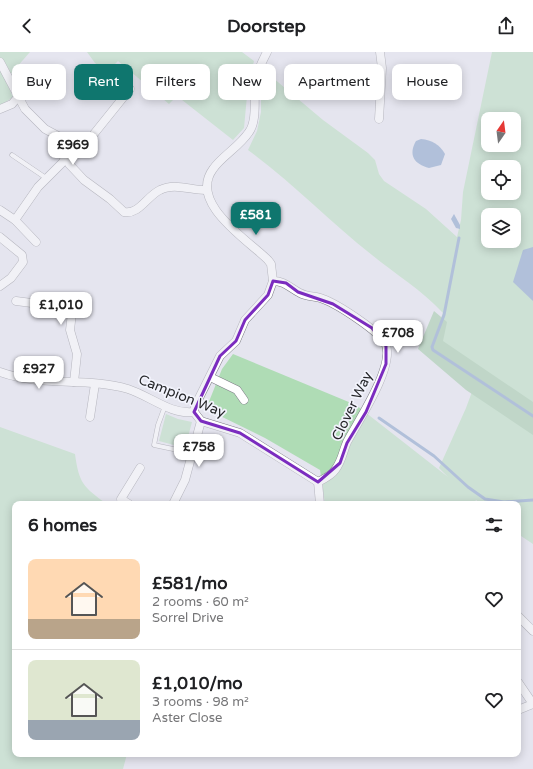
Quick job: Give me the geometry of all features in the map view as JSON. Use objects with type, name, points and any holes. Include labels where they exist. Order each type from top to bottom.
[{"type":"street","points":[[194,412],[220,356],[236,341],[245,320],[268,294],[273,281],[271,264],[226,222],[213,205],[207,190],[213,169],[238,146],[250,132],[254,113],[255,85],[259,69],[267,52]]},
{"type":"street","points":[[379,119],[382,68],[380,52]]},
{"type":"street","points":[[0,62],[12,83]]},
{"type":"street","points":[[0,110],[12,104],[15,100]]},
{"type":"street","points":[[20,100],[35,120],[65,143],[66,155],[69,164],[84,180],[110,199],[124,212],[129,213],[135,211],[154,194],[167,187],[207,190]]},
{"type":"street","points":[[14,220],[46,178],[63,162],[66,155],[72,150],[85,145],[121,100]]},
{"type":"street","points":[[0,210],[14,220],[36,242]]},
{"type":"street","points":[[0,237],[22,255],[24,262],[11,278],[0,286]]},
{"type":"street","name":"Clover Way","points":[[273,281],[286,283],[298,292],[333,304],[372,328],[384,340],[388,354],[386,364],[366,412],[347,443],[342,460],[334,472],[318,482]]},
{"type":"street","points":[[16,301],[63,307],[72,313],[70,330],[77,354],[74,382]]},
{"type":"street","name":"Campion Way","points":[[0,372],[43,381],[95,384],[130,390],[182,413],[194,412],[201,421],[240,433],[318,482]]},
{"type":"street","points":[[210,377],[237,390],[244,400]]},
{"type":"street","points":[[90,417],[95,384]]},
{"type":"street","points":[[178,501],[201,421]]},
{"type":"street","points":[[124,501],[121,499],[140,468]]},
{"type":"street","points":[[318,482],[320,501]]},
{"type":"street","points":[[521,619],[533,631]]},
{"type":"street","points":[[521,686],[533,704],[521,709]]},
{"type":"lane","points":[[12,155],[46,178]]},
{"type":"lane","points":[[166,405],[158,426],[154,445],[192,453]]},
{"type":"highlighted area","points":[[273,281],[286,283],[298,292],[333,304],[372,328],[386,346],[386,364],[366,412],[347,443],[340,463],[318,482],[240,433],[201,421],[194,412],[220,356],[236,341],[245,320],[268,295]]},
{"type":"green space","points":[[0,52],[30,52],[20,64],[12,64],[12,73],[9,76],[0,62]]},
{"type":"green space","points":[[87,52],[242,52],[254,61],[253,64],[218,64],[218,100],[247,100],[244,128],[233,140],[182,100],[210,100],[210,64],[141,64],[141,80],[133,74],[133,64],[122,64],[118,61],[115,64],[95,63]]},
{"type":"green space","points":[[492,52],[533,52],[533,544],[521,536],[521,501],[325,501],[320,470],[265,438],[206,409],[222,369],[233,354],[356,405],[448,477],[439,468],[466,408],[476,381],[428,350],[443,313],[417,290],[356,242],[280,175],[248,150],[257,131],[261,112],[261,100],[276,100],[276,80],[284,87],[284,100],[299,100],[323,120],[368,153],[375,160],[379,174],[384,181],[426,209],[457,237],[461,220],[463,192]]},
{"type":"green space","points":[[0,68],[12,98],[0,106]]},
{"type":"green space","points":[[164,100],[173,100],[169,104]]},
{"type":"green space","points":[[434,311],[447,322],[443,341],[533,402],[533,435],[466,390],[418,349]]},
{"type":"green space","points":[[166,414],[178,419],[192,422],[185,448],[159,441]]},
{"type":"green space","points":[[0,427],[75,454],[78,472],[84,484],[92,493],[103,501],[12,501],[12,757],[126,757],[123,769],[0,769]]},
{"type":"water","points":[[421,139],[429,140],[441,148],[445,154],[441,165],[429,168],[416,161],[413,155],[414,146],[416,141]]},
{"type":"water","points":[[454,214],[460,225],[460,229],[456,228],[451,219]]},
{"type":"water","points":[[533,247],[533,301],[513,282],[523,250]]},
{"type":"waterway","points":[[459,238],[444,315],[432,347],[433,350],[533,416]]},
{"type":"waterway","points":[[379,418],[434,456],[468,487],[485,499],[498,501]]},
{"type":"waterway","points":[[518,501],[533,500]]}]
